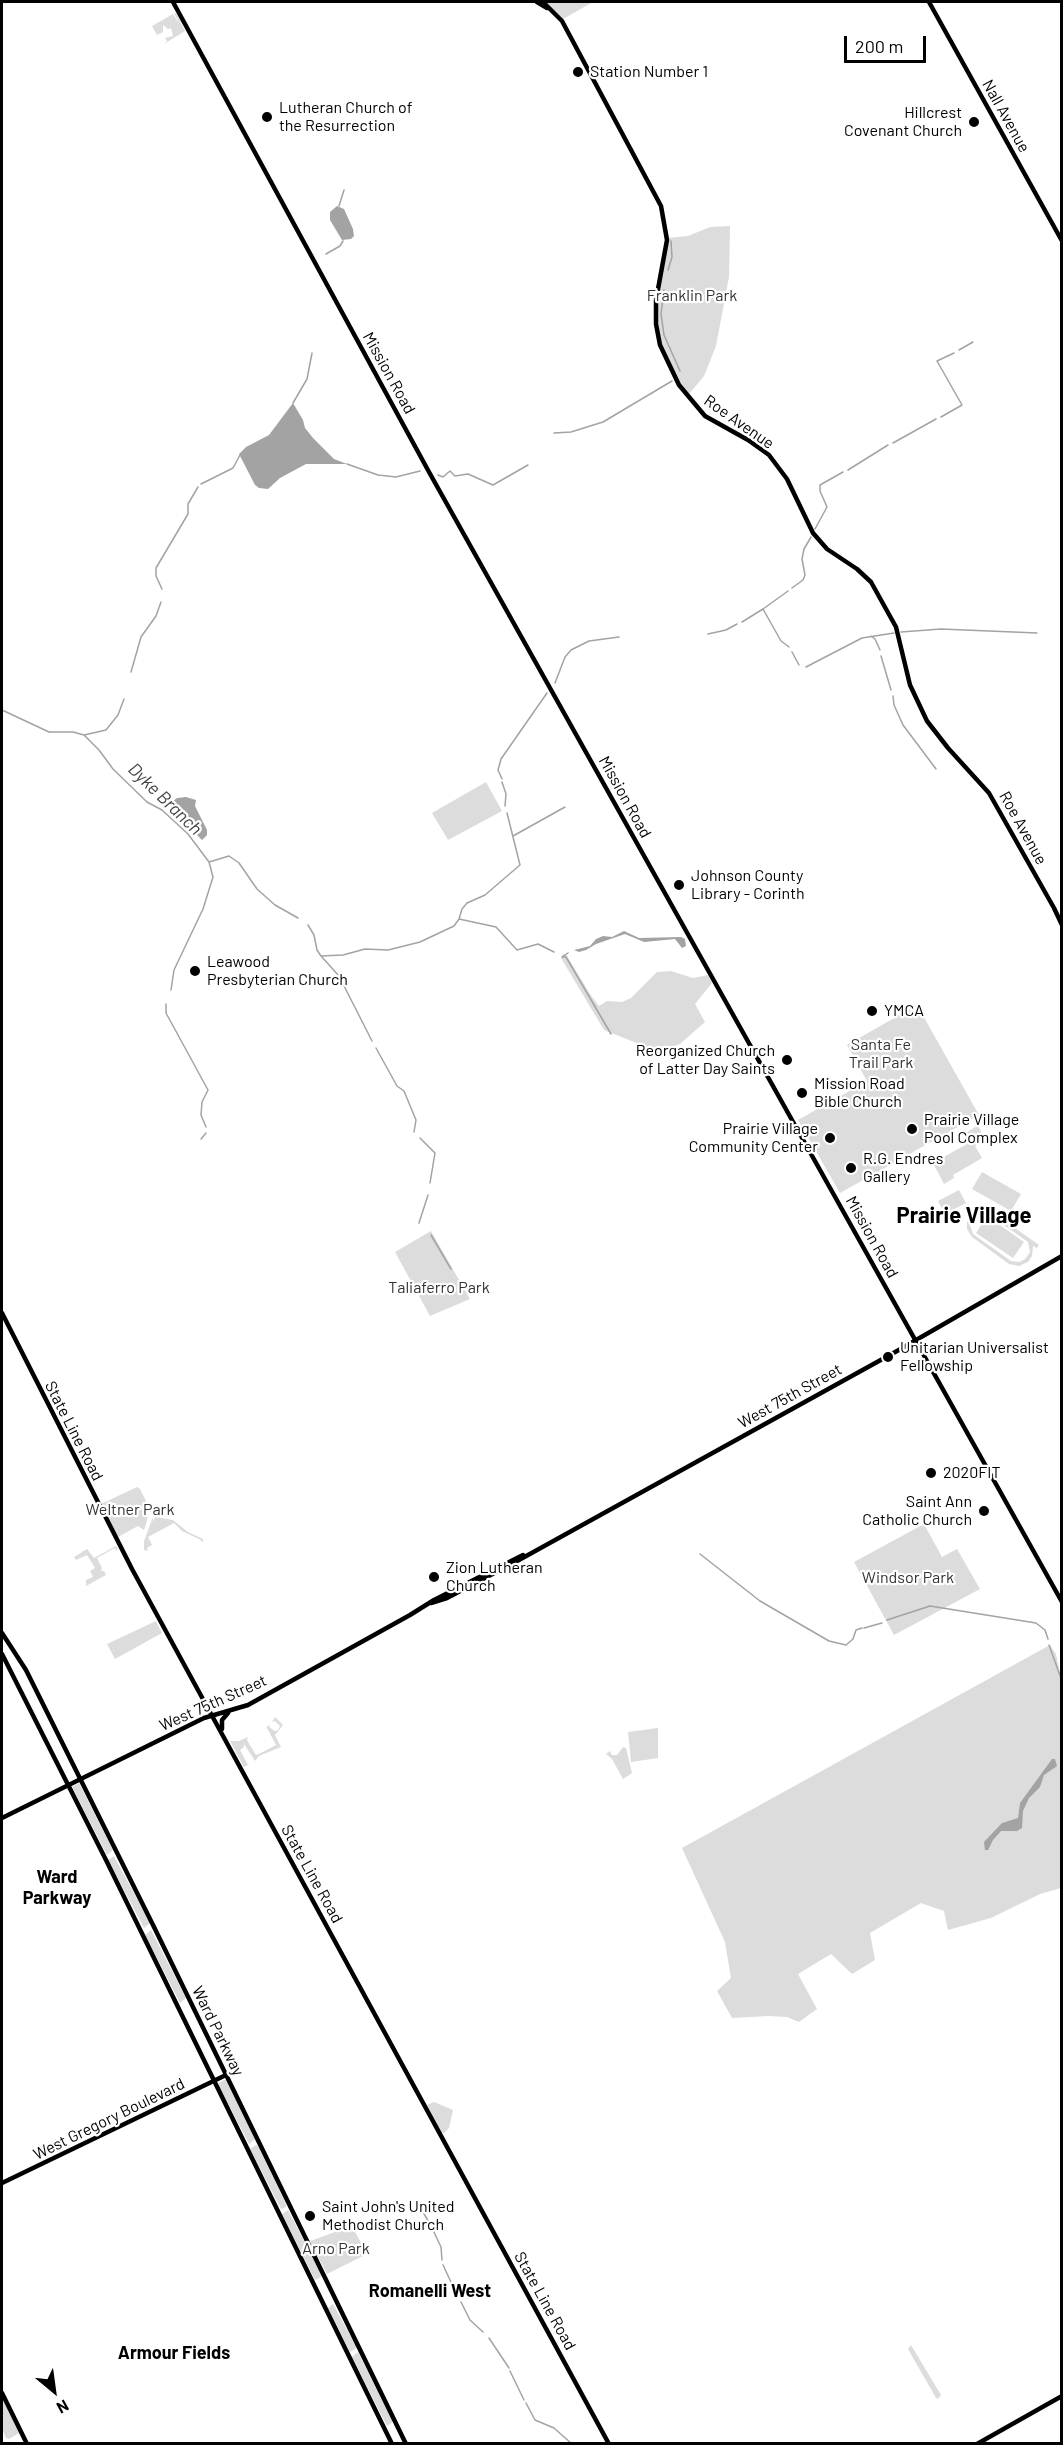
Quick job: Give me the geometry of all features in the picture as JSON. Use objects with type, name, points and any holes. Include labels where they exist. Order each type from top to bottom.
[{"type":"main road","name":"Mission Road","points":[[173,2],[435,482],[1062,1602]]},
{"type":"main road","name":"Roe Avenue","points":[[537,2],[563,24]]},
{"type":"main road","name":"Roe Avenue","points":[[543,2],[563,24],[661,206],[666,244],[656,306],[656,324],[660,345],[679,384],[691,402],[705,416],[748,440],[773,460],[792,487],[801,512],[813,533],[827,549],[857,569],[871,582],[896,627],[910,685],[927,721],[989,793],[1062,925]]},
{"type":"main road","name":"Nall Avenue","points":[[929,2],[1062,241]]},
{"type":"main road","name":"West 75th Street","points":[[2,1818],[212,1715],[230,1711],[260,1699],[492,1568],[528,1553],[916,1340],[1062,1256]]},
{"type":"main road","name":"State Line Road","points":[[2,1312],[105,1518],[609,2444]]},
{"type":"main road","name":"Ward Parkway","points":[[2,1633],[26,1671],[80,1779],[406,2444]]},
{"type":"main road","name":"Ward Parkway","points":[[2,1654],[69,1785],[392,2444]]},
{"type":"main road","points":[[223,1734],[222,1721],[230,1711]]},
{"type":"main road","name":"West Gregory Boulevard","points":[[2,2183],[226,2075]]},
{"type":"main road","points":[[2,2393],[27,2444]]},
{"type":"main road","points":[[977,2444],[1062,2397]]},
{"type":"green space","points":[[545,2],[593,2],[563,19]]},
{"type":"green space","points":[[174,13],[185,31],[164,44],[167,41],[165,38],[173,36],[171,28],[168,29],[163,25],[163,32],[157,35],[152,26],[173,14],[180,25]]},
{"type":"green space","name":"Franklin Park","points":[[730,226],[729,277],[716,346],[704,376],[689,394],[679,385],[661,345],[656,306],[667,238],[688,236],[710,227]]},
{"type":"green space","points":[[486,782],[502,811],[448,840],[432,813]]},
{"type":"green space","points":[[563,954],[567,956],[599,1006],[607,1001],[622,1002],[631,998],[657,972],[671,971],[693,978],[708,975],[712,983],[695,1004],[705,1022],[680,1044],[665,1050],[654,1050],[604,1030],[561,958]]},
{"type":"green space","name":"Santa Fe Trail Park","points":[[917,1005],[979,1115],[840,1193],[798,1120],[867,1081],[847,1045]]},
{"type":"green space","points":[[978,1125],[985,1140],[975,1146],[982,1158],[953,1175],[954,1178],[944,1184],[933,1163],[967,1144],[963,1135]]},
{"type":"green space","points":[[982,1172],[1021,1194],[1011,1211],[972,1189]]},
{"type":"green space","points":[[959,1190],[966,1203],[945,1214],[938,1201]]},
{"type":"green space","points":[[980,1209],[991,1211],[1039,1245],[1037,1248],[1033,1246],[1032,1256],[1028,1262],[1019,1266],[1009,1264],[972,1237],[967,1229],[967,1222],[972,1214]],"holes":[[[987,1213],[1028,1242],[1030,1252],[1025,1259],[1019,1262],[1011,1261],[973,1234],[970,1225],[979,1214]]]},
{"type":"green space","points":[[987,1216],[1024,1242],[1013,1258],[976,1233]]},
{"type":"green space","name":"Taliaferro Park","points":[[431,1231],[470,1299],[430,1316],[395,1252]]},
{"type":"green space","name":"Weltner Park","points":[[137,1487],[148,1505],[144,1530],[138,1526],[118,1537],[101,1504]]},
{"type":"green space","points":[[153,1517],[153,1522],[155,1517],[173,1520],[203,1541],[182,1531],[174,1523],[148,1537],[152,1545],[147,1548],[148,1551],[144,1550],[144,1541]]},
{"type":"green space","name":"Windsor Park","points":[[924,1524],[942,1557],[957,1549],[980,1589],[894,1635],[854,1562]]},
{"type":"green space","points":[[116,1546],[118,1549],[114,1551],[116,1548],[113,1549],[97,1558],[102,1568],[101,1571],[104,1571],[106,1575],[86,1586],[86,1580],[93,1577],[90,1571],[95,1568],[87,1555],[76,1560],[74,1557],[87,1549],[94,1558]]},
{"type":"green space","points":[[156,1621],[162,1633],[115,1659],[107,1644]]},
{"type":"green space","points":[[1050,1645],[1056,1654],[1062,1683],[1061,1888],[1040,1894],[991,1918],[948,1930],[944,1911],[921,1903],[870,1933],[875,1960],[852,1974],[831,1954],[798,1974],[817,2009],[799,2022],[787,2017],[732,2018],[717,1991],[731,1978],[725,1942],[682,1848]]},
{"type":"green space","points":[[275,1717],[283,1725],[275,1735],[281,1747],[259,1756],[255,1761],[244,1744],[240,1750],[248,1765],[244,1767],[230,1741],[239,1741],[248,1737],[247,1740],[256,1755],[276,1745],[267,1728],[265,1729],[270,1724],[269,1727],[275,1731],[278,1730],[280,1726],[275,1721],[272,1722]]},
{"type":"green space","points":[[658,1728],[658,1758],[631,1762],[628,1732]]},
{"type":"green space","points":[[623,1747],[626,1748],[632,1773],[623,1779],[612,1759],[606,1754],[610,1751],[612,1755],[617,1755]]},
{"type":"green space","points":[[79,1783],[113,1850],[107,1855],[72,1787]]},
{"type":"green space","points":[[114,1856],[150,1923],[144,1928],[108,1860]]},
{"type":"green space","points":[[151,1930],[186,1998],[180,2003],[145,1935]]},
{"type":"green space","points":[[224,2080],[255,2139],[249,2144],[219,2086],[219,2083]]},
{"type":"green space","points":[[434,2102],[453,2110],[449,2128],[444,2133],[441,2132],[427,2105]]},
{"type":"green space","points":[[256,2145],[286,2207],[281,2209],[250,2149]]},
{"type":"green space","points":[[288,2210],[321,2274],[321,2277],[315,2280],[282,2214]]},
{"type":"green space","name":"Arno Park","points":[[352,2226],[367,2254],[327,2274],[310,2241]]},
{"type":"green space","points":[[333,2304],[357,2348],[350,2352],[328,2308]]},
{"type":"green space","points":[[911,2345],[941,2395],[938,2399],[908,2349]]},
{"type":"green space","points":[[358,2352],[393,2422],[387,2426],[352,2357]]},
{"type":"green space","points":[[2,2398],[19,2433],[9,2439],[6,2438],[2,2428]]},
{"type":"shaded area","points":[[337,206],[344,209],[353,229],[354,236],[351,239],[342,240],[330,220],[330,212]]},
{"type":"shaded area","points":[[293,403],[305,428],[313,438],[334,459],[347,464],[306,464],[280,478],[268,489],[259,488],[255,485],[239,454],[246,447],[269,435]]},
{"type":"shaded area","points":[[186,797],[196,800],[195,806],[207,830],[207,835],[202,840],[175,813],[173,801]]},
{"type":"shaded area","points":[[624,931],[639,938],[681,937],[685,939],[686,946],[682,948],[675,939],[644,942],[625,934],[586,950],[579,952],[574,950],[590,946],[596,939],[603,936],[612,937]]},
{"type":"shaded area","points":[[1052,1759],[1055,1759],[1057,1766],[1044,1775],[1040,1787],[1029,1798],[1023,1811],[1022,1828],[1017,1831],[1001,1831],[988,1850],[985,1850],[984,1842],[1002,1823],[1018,1818],[1020,1803]]},
{"type":"waterway","points":[[339,206],[344,190]]},
{"type":"waterway","points":[[326,254],[340,246],[343,241]]},
{"type":"waterway","points":[[668,270],[672,257],[671,241]]},
{"type":"waterway","points":[[664,290],[661,314],[664,335],[680,371]]},
{"type":"waterway","points":[[959,350],[973,342]]},
{"type":"waterway","points":[[293,403],[307,379],[312,353]]},
{"type":"waterway","points":[[941,417],[962,405],[937,361],[954,353]]},
{"type":"waterway","points":[[554,433],[571,432],[603,422],[672,381]]},
{"type":"waterway","points":[[893,443],[936,419]]},
{"type":"waterway","points":[[848,470],[888,445]]},
{"type":"waterway","points":[[201,484],[233,468],[240,455]]},
{"type":"waterway","points":[[347,464],[378,475],[396,477],[420,471]]},
{"type":"waterway","points":[[438,475],[443,477],[450,471],[455,476],[468,474],[493,485],[528,465]]},
{"type":"waterway","points":[[815,529],[827,507],[820,491],[820,485],[843,472]]},
{"type":"waterway","points":[[162,589],[156,576],[156,568],[188,514],[188,504],[198,487]]},
{"type":"waterway","points":[[792,588],[803,580],[805,575],[802,559],[804,549],[811,537]]},
{"type":"waterway","points":[[763,609],[788,591]]},
{"type":"waterway","points":[[131,672],[141,637],[156,616],[161,602]]},
{"type":"waterway","points":[[742,622],[763,609],[781,641],[789,647]]},
{"type":"waterway","points":[[708,634],[726,630],[737,624]]},
{"type":"waterway","points":[[901,632],[941,629],[1037,633]]},
{"type":"waterway","points":[[806,667],[862,638],[894,633]]},
{"type":"waterway","points":[[871,636],[880,650]]},
{"type":"waterway","points":[[555,683],[565,657],[571,650],[589,641],[619,637]]},
{"type":"waterway","points":[[792,652],[799,665]]},
{"type":"waterway","points":[[881,656],[891,690]]},
{"type":"waterway","points":[[502,779],[498,770],[501,759],[547,693]]},
{"type":"waterway","points":[[893,696],[894,705],[903,725],[936,769]]},
{"type":"waterway","points":[[84,735],[106,730],[118,715],[124,699]]},
{"type":"waterway","name":"Dyke Branch","points":[[2,710],[49,732],[73,732],[84,735],[113,769],[147,802],[162,810],[188,834],[209,862],[229,856],[239,863],[257,889],[275,905],[298,918]]},
{"type":"waterway","points":[[502,782],[506,794],[505,806]]},
{"type":"waterway","points":[[513,836],[565,807]]},
{"type":"waterway","points":[[308,925],[321,956],[343,955],[365,949],[388,950],[420,942],[454,926],[467,903],[485,895],[520,865],[507,813]]},
{"type":"waterway","points":[[171,990],[174,970],[203,909],[213,877],[209,862]]},
{"type":"waterway","points":[[459,919],[496,927],[517,950],[538,944],[554,952]]},
{"type":"waterway","points":[[568,953],[562,957],[566,957],[611,1034]]},
{"type":"waterway","points":[[321,956],[339,976],[372,1041]]},
{"type":"waterway","points":[[166,1004],[166,1013],[208,1090],[202,1102],[201,1115],[206,1127]]},
{"type":"waterway","points":[[376,1048],[397,1086],[404,1091],[416,1120],[414,1132]]},
{"type":"waterway","points":[[201,1139],[206,1133]]},
{"type":"waterway","points":[[420,1138],[435,1153],[430,1183]]},
{"type":"waterway","points":[[419,1223],[428,1195]]},
{"type":"waterway","points":[[431,1235],[451,1269]]},
{"type":"waterway","points":[[700,1554],[760,1601],[829,1641],[846,1645],[853,1639],[856,1630],[862,1628]]},
{"type":"waterway","points":[[887,1620],[930,1606],[1036,1623],[1045,1630],[1048,1639]]},
{"type":"waterway","points":[[864,1628],[882,1623]]},
{"type":"waterway","points":[[1049,1645],[1062,1681]]},
{"type":"waterway","points":[[420,2207],[430,2224]]},
{"type":"waterway","points":[[432,2228],[441,2247],[442,2260]]},
{"type":"waterway","points":[[443,2265],[458,2297]]},
{"type":"waterway","points":[[461,2302],[470,2320],[483,2332]]},
{"type":"waterway","points":[[489,2338],[509,2368]]},
{"type":"waterway","points":[[510,2371],[524,2400]]},
{"type":"waterway","points":[[526,2403],[535,2420],[554,2428],[572,2444]]},
{"type":"place","name":"Station Number 1","points":[[578,72]]},
{"type":"place","name":"Lutheran Church of the Resurrection","points":[[267,117]]},
{"type":"place","name":"Hillcrest Covenant Church","points":[[974,122]]},
{"type":"place","name":"Johnson County Library - Corinth","points":[[679,885]]},
{"type":"place","name":"Leawood Presbyterian Church","points":[[195,971]]},
{"type":"place","name":"YMCA","points":[[872,1011]]},
{"type":"place","name":"Reorganized Church of Latter Day Saints","points":[[787,1060]]},
{"type":"place","name":"Mission Road Bible Church","points":[[802,1093]]},
{"type":"place","name":"Prairie Village Pool Complex","points":[[912,1129]]},
{"type":"place","name":"Prairie Village Community Center","points":[[830,1138]]},
{"type":"place","name":"R.G. Endres Gallery","points":[[851,1168]]},
{"type":"place","name":"Unitarian Universalist Fellowship","points":[[888,1357]]},
{"type":"place","name":"2020FIT","points":[[931,1473]]},
{"type":"place","name":"Saint Ann Catholic Church","points":[[984,1511]]},
{"type":"place","name":"Zion Lutheran Church","points":[[434,1577]]},
{"type":"place","name":"Saint John's United Methodist Church","points":[[310,2216]]},
{"type":"district","name":"Prairie Village","points":[[964,1216]]},
{"type":"district","name":"Ward Parkway","points":[[57,1887]]},
{"type":"district","name":"Romanelli West","points":[[430,2291]]},
{"type":"district","name":"Armour Fields","points":[[174,2353]]}]
